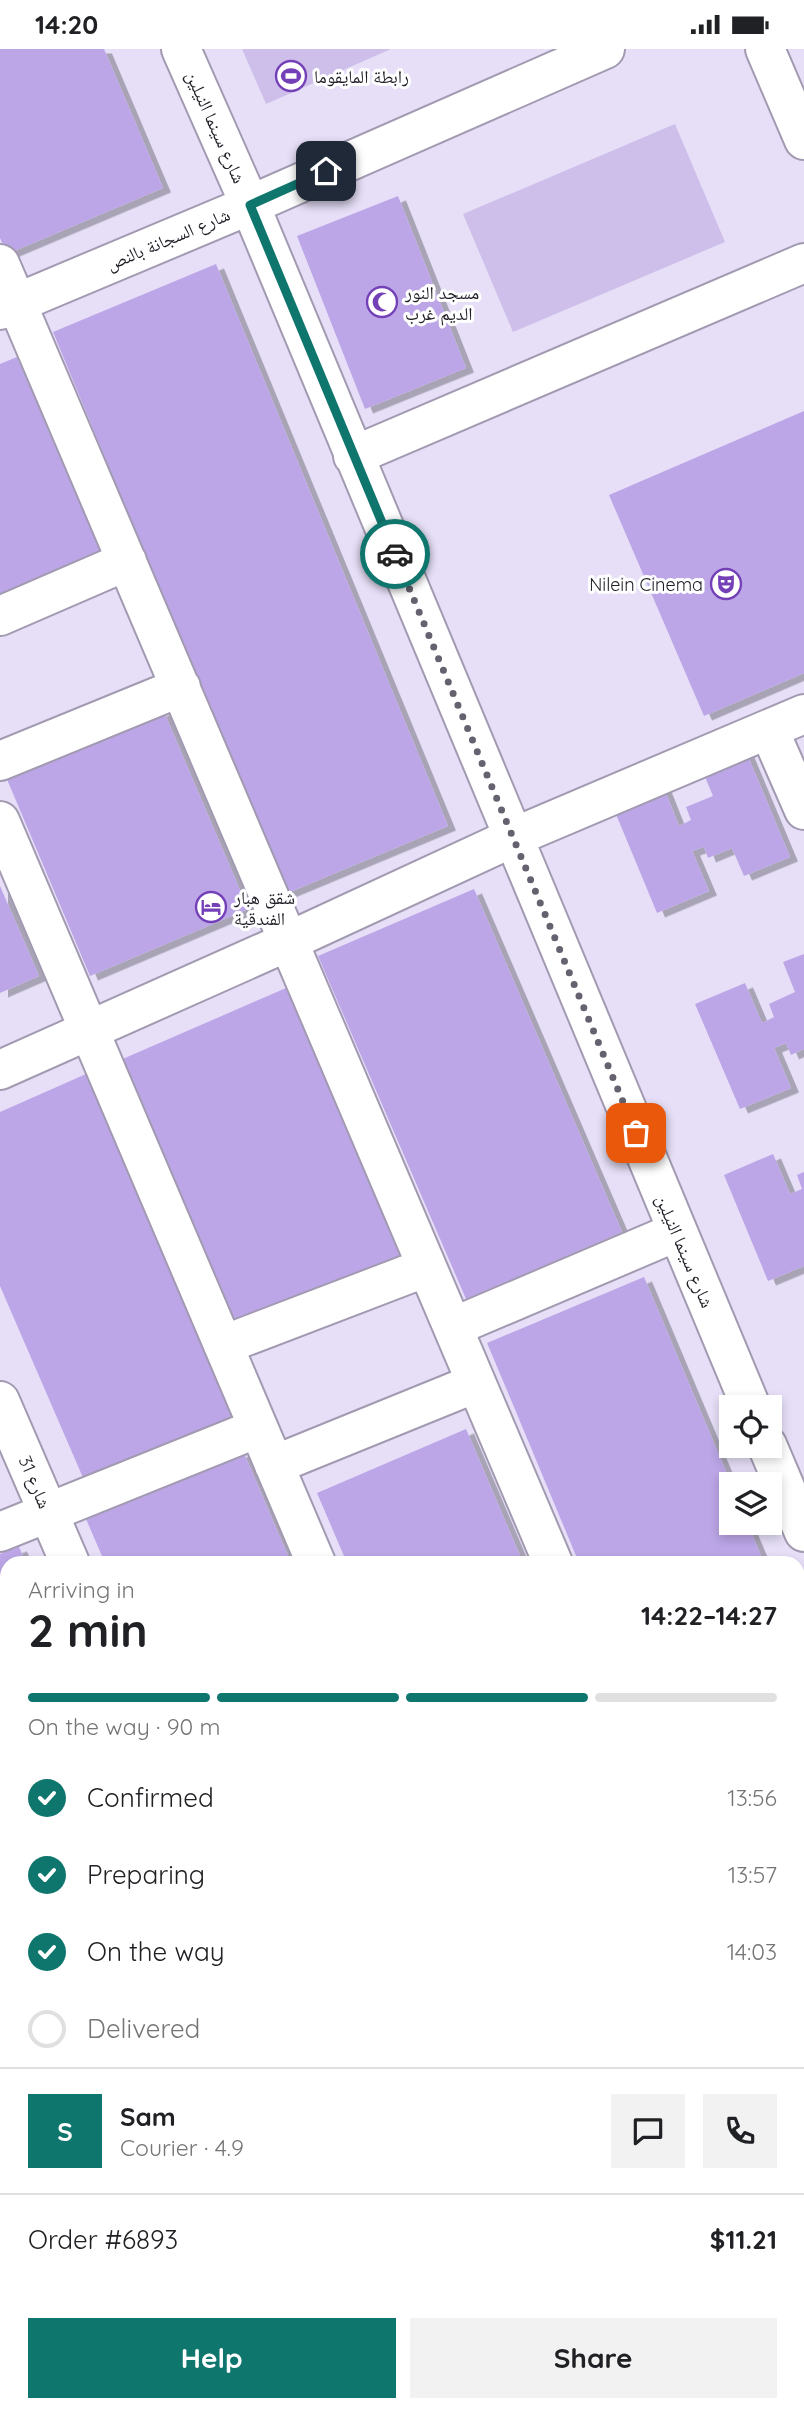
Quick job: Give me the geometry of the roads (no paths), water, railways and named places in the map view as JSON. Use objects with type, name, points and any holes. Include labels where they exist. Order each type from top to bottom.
[{"type":"street","name":"شارع سينما النيلين","points":[[181,49],[250,205],[746,1395]]},
{"type":"street","name":"شارع السجانة بالنص","points":[[9,306],[250,205],[605,49]]},
{"type":"street","points":[[765,49],[804,140]]},
{"type":"street","points":[[353,456],[804,263]]},
{"type":"street","points":[[0,264],[9,306],[127,561],[550,1556]]},
{"type":"street","points":[[0,616],[127,561]]},
{"type":"street","points":[[0,761],[181,687]]},
{"type":"street","points":[[0,1070],[514,837],[804,714]]},
{"type":"street","points":[[769,730],[804,810]]},
{"type":"street","points":[[0,821],[313,1556]]},
{"type":"street","points":[[453,1327],[676,1232]]},
{"type":"street","points":[[223,1345],[426,1267]]},
{"type":"street","points":[[274,1465],[476,1383]]},
{"type":"street","name":"شارع 31","points":[[0,1401],[66,1556]]},
{"type":"street","points":[[0,1532],[258,1428]]},
{"type":"street","points":[[773,1458],[804,1532]]},
{"type":"place","name":"رابطة المايقوما","points":[[291,76]]},
{"type":"place","name":"مسجد النور الديم غرب","points":[[382,302]]},
{"type":"place","name":"Nilein Cinema","points":[[726,584]]},
{"type":"place","name":"شقق هبار الفندقية","points":[[211,907]]}]
